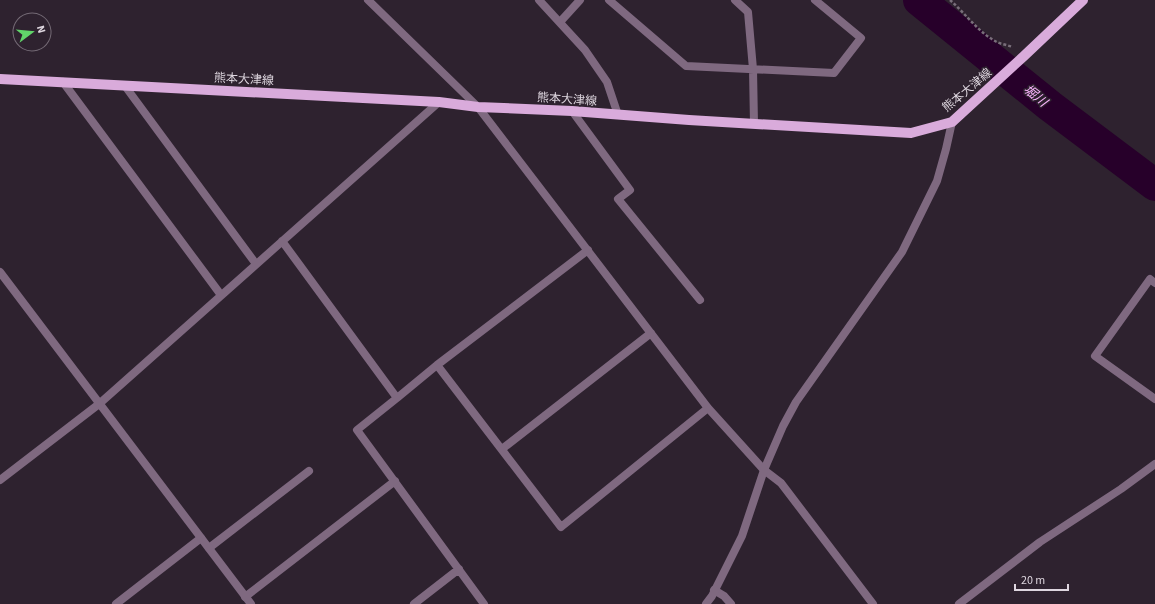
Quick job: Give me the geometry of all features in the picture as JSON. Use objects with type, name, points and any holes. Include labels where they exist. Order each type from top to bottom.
[{"type":"main road","name":"熊本大津線","points":[[0,79],[439,102],[478,107],[572,111],[911,133],[952,122],[994,85],[1083,0]]},
{"type":"street","points":[[368,0],[478,107],[708,408],[764,470],[780,483],[873,604]]},
{"type":"street","points":[[539,0],[585,50],[607,82],[618,115]]},
{"type":"street","points":[[560,22],[580,0]]},
{"type":"street","points":[[609,0],[686,66],[834,73],[861,38],[815,0]]},
{"type":"street","points":[[735,0],[748,12],[753,69],[754,124]]},
{"type":"street","points":[[63,82],[221,295]]},
{"type":"street","points":[[125,86],[256,264]]},
{"type":"street","points":[[0,480],[99,404],[439,102]]},
{"type":"street","points":[[572,111],[630,190],[618,199],[700,300]]},
{"type":"street","points":[[706,604],[742,536],[764,470],[783,426],[796,402],[902,252],[937,181],[952,122]]},
{"type":"street","points":[[282,241],[397,398]]},
{"type":"street","points":[[484,604],[357,430],[437,366],[588,250]]},
{"type":"street","points":[[1,276],[251,604]]},
{"type":"street","points":[[1155,283],[1150,279],[1095,356],[1155,399]]},
{"type":"street","points":[[502,449],[652,333]]},
{"type":"street","points":[[437,366],[561,528],[708,408]]},
{"type":"street","points":[[959,604],[1040,542],[1122,489],[1155,464]]},
{"type":"street","points":[[209,548],[309,471]]},
{"type":"street","points":[[245,597],[395,481]]},
{"type":"street","points":[[116,604],[201,538]]},
{"type":"street","points":[[414,604],[458,569]]},
{"type":"street","points":[[714,590],[724,596],[731,604]]},
{"type":"path","points":[[950,0],[978,28],[995,41],[1013,47]]},
{"type":"waterway","name":"堀川","points":[[919,0],[1050,106],[1155,185]]}]
